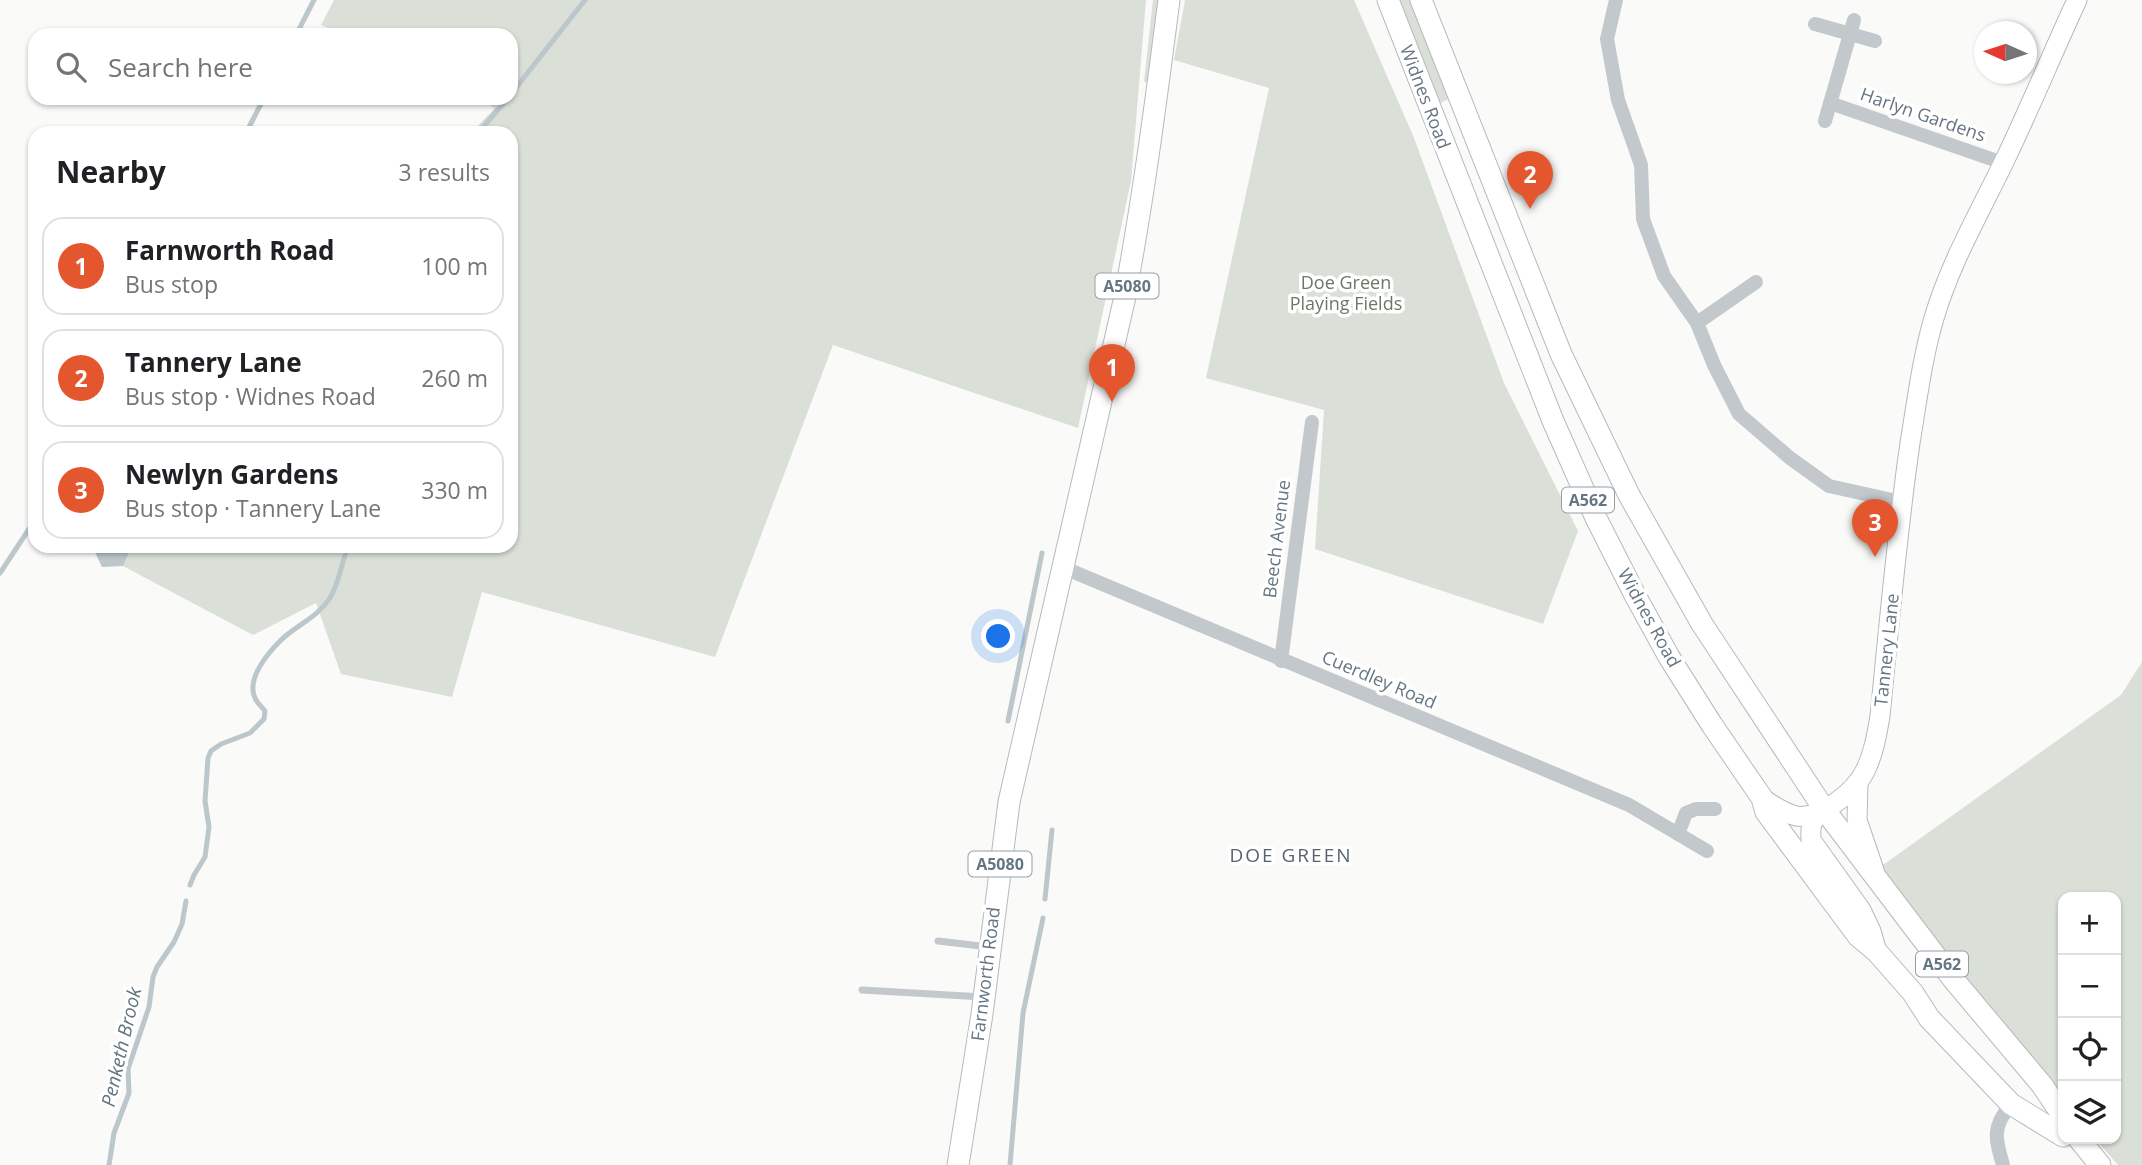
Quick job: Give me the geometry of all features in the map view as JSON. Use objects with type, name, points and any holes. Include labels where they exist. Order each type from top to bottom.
[{"type":"main road","name":"Farnworth Road","points":[[958,1165],[984,996],[1009,802],[1124,301],[1154,124],[1169,0]]},
{"type":"main road","name":"Widnes Road","points":[[1388,0],[1533,371],[1596,517],[1669,657],[1762,798],[1766,812],[1858,936],[1877,952],[1913,993],[1929,1018],[2011,1104],[2058,1134]]},
{"type":"main road","name":"Widnes Road","points":[[1421,0],[1556,342],[1624,484],[1702,624],[1825,809],[1880,884],[1953,979],[2042,1085],[2058,1109]]},
{"type":"street","points":[[1614,0],[1607,39],[1618,100],[1641,165],[1643,219],[1664,276],[1698,323],[1714,365],[1739,414],[1790,458],[1829,486],[1901,502]]},
{"type":"street","name":"Tannery Lane","points":[[1825,809],[1858,783],[1871,757],[1880,716],[1901,502],[1917,395],[1934,317],[1965,240],[2077,0]]},
{"type":"street","points":[[1815,24],[1852,27],[1875,41]]},
{"type":"street","points":[[1825,121],[1852,27]]},
{"type":"street","name":"Harlyn Gardens","points":[[1830,103],[2003,163]]},
{"type":"street","points":[[1698,323],[1756,282]]},
{"type":"street","name":"Beech Avenue","points":[[1281,661],[1312,422]]},
{"type":"street","name":"Cuerdley Road","points":[[1062,567],[1629,805],[1707,850]]},
{"type":"street","points":[[1858,783],[1857,820],[1880,884]]},
{"type":"street","points":[[1762,798],[1784,812],[1797,816],[1825,809]]},
{"type":"street","points":[[1678,834],[1686,813],[1696,809],[1715,809]]},
{"type":"street","points":[[1825,809],[1813,820],[1811,840],[1861,910],[1877,952]]},
{"type":"street","points":[[2003,1165],[1996,1128],[2011,1104]]},
{"type":"lane","points":[[938,941],[990,947]]},
{"type":"lane","points":[[862,990],[984,996]]},
{"type":"green space","points":[[334,0],[1146,0],[1131,181],[1078,428],[833,345],[715,657],[482,592],[452,697],[341,674],[316,603],[253,635],[123,566],[129,553],[518,553],[518,126],[478,126],[495,108],[489,105],[518,105],[518,28],[328,28],[321,25]]},
{"type":"green space","points":[[1153,0],[1159,0],[1149,83],[1144,82]]},
{"type":"green space","name":"Doe Green Playing Fields","points":[[1185,0],[1354,0],[1414,138],[1504,383],[1578,531],[1543,624],[1315,549],[1324,410],[1206,378],[1269,88],[1174,60]]},
{"type":"green space","points":[[1397,0],[1411,0],[1449,99],[1438,104]]},
{"type":"green space","points":[[2142,662],[2142,1165],[2118,1165],[2099,1144],[2121,1144],[2121,892],[2058,892],[2058,1097],[1876,870],[2121,695]]},
{"type":"shaded area","points":[[95,553],[129,553],[123,566],[102,567]]},
{"type":"waterway","points":[[300,28],[314,0]]},
{"type":"waterway","name":"Penketh Brook","points":[[518,85],[585,0]]},
{"type":"waterway","points":[[250,126],[260,105]]},
{"type":"waterway","name":"Penketh Brook","points":[[484,126],[502,105]]},
{"type":"waterway","points":[[0,573],[28,531]]},
{"type":"waterway","name":"Penketh Brook","points":[[190,885],[205,857],[209,827],[205,801],[208,758],[211,751],[221,744],[250,733],[264,719],[265,711],[253,691],[256,675],[280,641],[325,605],[333,592],[346,553]]},
{"type":"waterway","points":[[1008,721],[1042,553]]},
{"type":"waterway","points":[[1045,899],[1052,830]]},
{"type":"waterway","name":"Penketh Brook","points":[[109,1165],[114,1133],[129,1093],[128,1069],[149,1007],[153,977],[182,924],[186,901]]},
{"type":"waterway","points":[[1010,1165],[1023,1013],[1043,918]]},
{"type":"place","name":"Tannery Lane","points":[[1530,209]]},
{"type":"place","name":"Farnworth Road","points":[[1112,402]]},
{"type":"place","name":"Newlyn Gardens","points":[[1875,557]]},
{"type":"district","name":"DOE GREEN","points":[[1291,855]]}]
